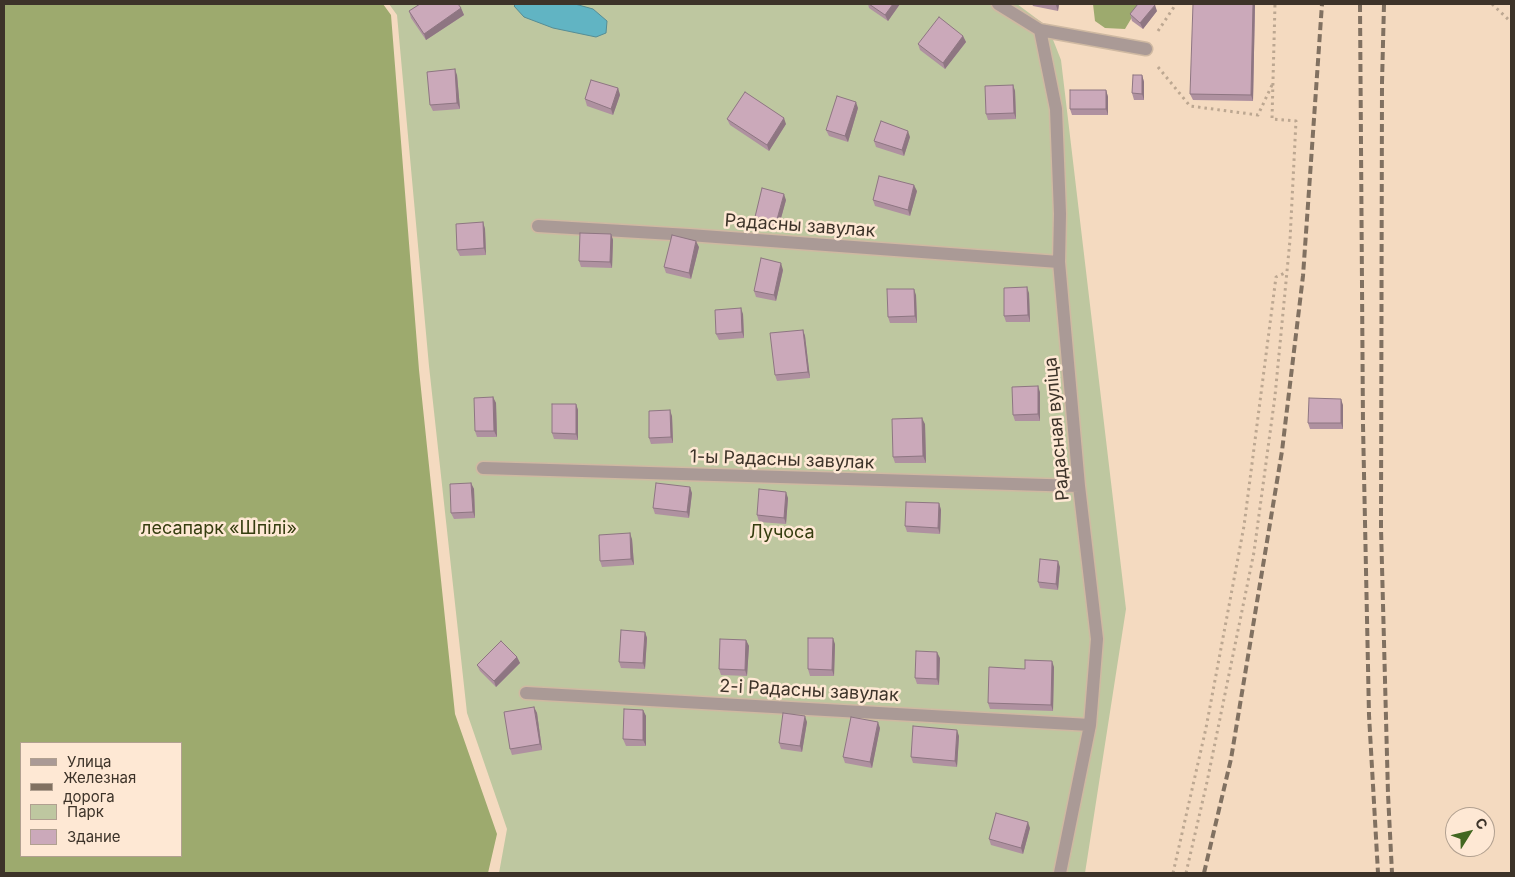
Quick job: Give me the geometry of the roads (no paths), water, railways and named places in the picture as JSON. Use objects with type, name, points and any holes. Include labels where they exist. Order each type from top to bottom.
[{"type":"lane","points":[[998,4],[1040,30],[1146,49]]},
{"type":"lane","name":"Радасная вуліца","points":[[1040,30],[1056,109],[1059,262],[1080,486],[1097,639],[1090,725],[1060,873]]},
{"type":"lane","name":"Радасны завулак","points":[[538,226],[1059,262]]},
{"type":"lane","name":"1-ы Радасны завулак","points":[[483,468],[1080,486]]},
{"type":"lane","name":"2-і Радасны завулак","points":[[526,693],[1090,725]]},
{"type":"water","points":[[516,4],[575,4],[593,9],[607,21],[606,33],[596,37],[553,28],[524,17],[514,6]]},
{"type":"railway","points":[[1204,873],[1231,759],[1282,451],[1303,276],[1322,4]]},
{"type":"railway","points":[[1360,4],[1363,425],[1369,715],[1378,873]]},
{"type":"railway","points":[[1384,4],[1382,83],[1381,528],[1392,873]]},
{"type":"park label","name":"лесапарк «Шпілі»","points":[[219,529]]},
{"type":"park label","name":"Лучоса","points":[[782,533]]}]
